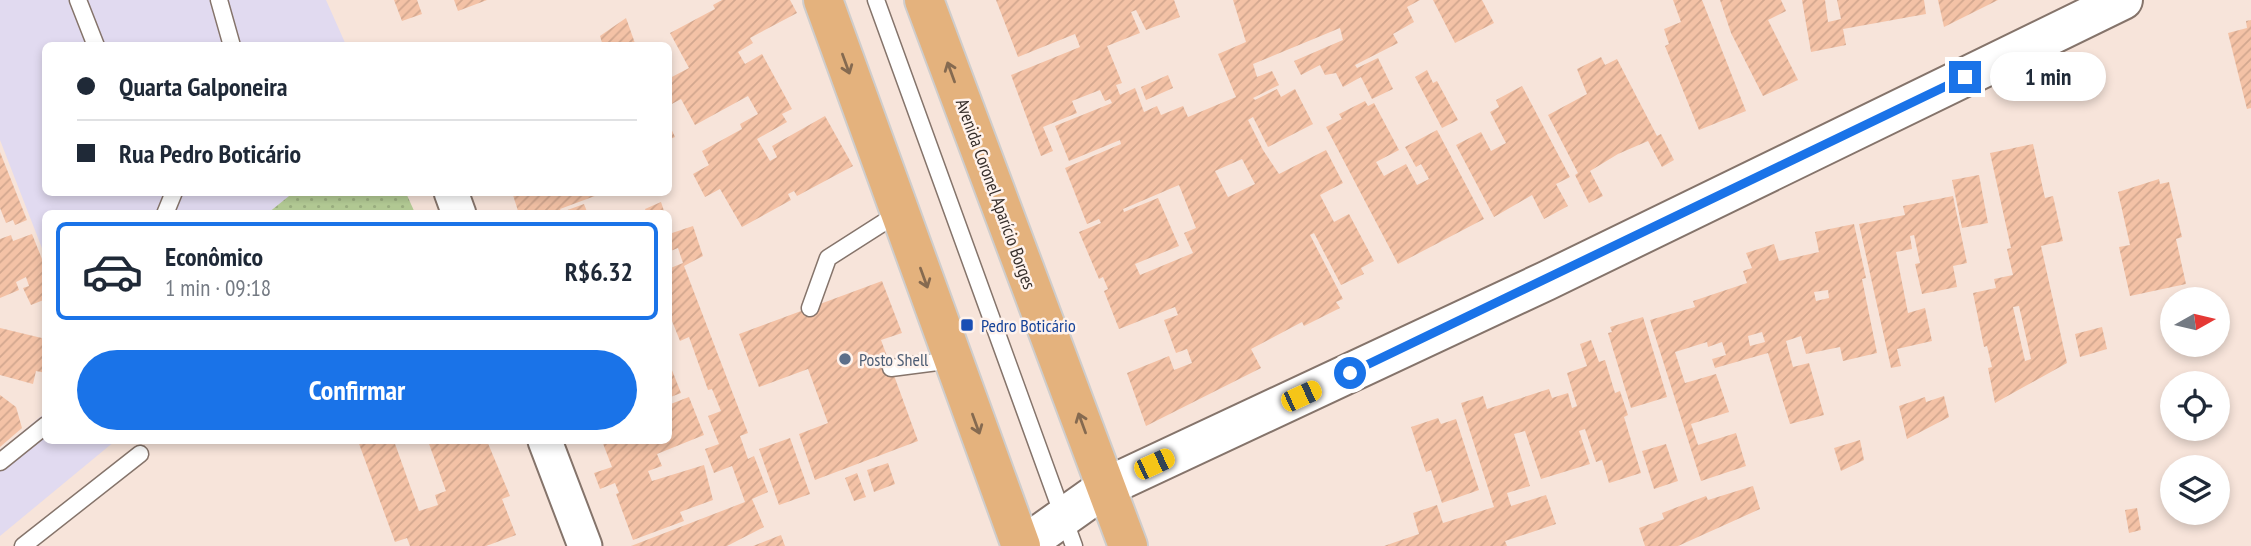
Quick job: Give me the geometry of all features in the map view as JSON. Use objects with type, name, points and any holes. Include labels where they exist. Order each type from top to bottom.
[{"type":"main road","points":[[823,0],[1022,546]]},
{"type":"main road","name":"Avenida Coronel Aparício Borges","points":[[924,0],[1128,546]]},
{"type":"street","points":[[1022,546],[1069,532],[1105,487],[1546,281],[2087,9],[2123,0]]},
{"type":"street","points":[[546,444],[585,546]]},
{"type":"lane","points":[[78,0],[94,42]]},
{"type":"lane","points":[[219,0],[231,42]]},
{"type":"lane","points":[[876,0],[1069,532]]},
{"type":"lane","points":[[810,308],[828,258],[900,212]]},
{"type":"lane","points":[[891,368],[953,359]]},
{"type":"lane","points":[[0,462],[42,428]]},
{"type":"lane","points":[[23,546],[140,454]]},
{"type":"shaded area","points":[[0,0],[326,0],[345,42],[42,42],[42,196],[290,196],[272,210],[42,210],[42,248],[0,140]]},
{"type":"shaded area","points":[[42,415],[42,444],[111,444],[0,536],[0,450]]},
{"type":"green space","points":[[289,196],[407,196],[414,210],[272,210]]},
{"type":"building","points":[[394,0],[417,0],[422,14],[402,21]]},
{"type":"building","points":[[454,0],[487,0],[458,11]]},
{"type":"building","points":[[722,0],[790,0],[797,13],[750,38],[753,43],[738,52],[745,64],[762,54],[792,109],[782,114],[787,122],[757,139],[770,161],[777,157],[772,146],[825,116],[853,166],[797,196],[794,191],[788,194],[791,200],[742,227],[720,189],[705,197],[693,174],[709,165],[702,151],[742,129],[740,124],[758,114],[748,96],[695,125],[681,99],[672,104],[672,77],[689,68],[670,33],[715,9],[713,5]]},
{"type":"building","points":[[996,0],[1174,0],[1180,17],[1146,30],[1136,10],[1131,12],[1140,33],[1107,46],[1122,83],[1116,85],[1120,95],[1135,88],[1144,112],[1157,106],[1161,115],[1183,106],[1188,117],[1236,97],[1218,54],[1246,42],[1233,0],[1420,0],[1407,7],[1414,22],[1393,34],[1398,43],[1355,65],[1357,68],[1378,58],[1393,89],[1372,99],[1361,77],[1343,87],[1336,73],[1325,75],[1320,65],[1301,75],[1294,61],[1343,40],[1340,28],[1253,64],[1257,77],[1272,71],[1279,85],[1253,98],[1255,100],[1277,89],[1281,97],[1295,89],[1313,124],[1268,147],[1253,117],[1248,120],[1263,150],[1279,174],[1326,150],[1343,183],[1320,195],[1334,222],[1349,214],[1374,261],[1361,268],[1364,274],[1341,285],[1314,233],[1310,235],[1343,299],[1336,302],[1340,308],[1304,326],[1302,322],[1251,349],[1261,368],[1146,426],[1127,373],[1169,356],[1174,370],[1192,363],[1187,349],[1176,353],[1164,320],[1178,315],[1175,307],[1119,329],[1104,291],[1108,289],[1103,277],[1099,279],[1079,232],[1101,223],[1099,219],[1087,224],[1065,168],[1121,144],[1120,140],[1069,161],[1055,126],[1112,103],[1110,99],[1105,101],[1100,90],[1072,101],[1077,113],[1043,127],[1053,151],[1041,156],[1011,75],[1080,47],[1075,34],[1018,57]],"holes":[[[1242,159],[1255,184],[1228,197],[1215,171]],[[1179,185],[1196,228],[1184,233],[1193,253],[1140,275],[1135,264],[1179,246],[1158,198],[1124,212],[1123,209]]]},
{"type":"building","points":[[1433,0],[1482,0],[1494,23],[1455,43]]},
{"type":"building","points":[[1673,0],[1702,0],[1746,111],[1699,130],[1665,46],[1669,44],[1664,29],[1681,22]]},
{"type":"building","points":[[1720,0],[1781,0],[1786,11],[1768,20],[1798,80],[1763,96],[1731,33]]},
{"type":"building","points":[[1802,0],[1825,0],[1828,22],[1841,19],[1837,0],[1924,0],[1926,14],[1843,29],[1846,45],[1811,52]]},
{"type":"building","points":[[1938,0],[1998,0],[1944,27]]},
{"type":"building","points":[[626,18],[635,42],[602,42],[600,36]]},
{"type":"building","points":[[2251,20],[2251,108],[2247,109],[2228,33],[2247,28],[2246,21]]},
{"type":"building","points":[[1601,57],[1605,65],[1617,59],[1657,136],[1661,134],[1674,160],[1662,167],[1648,141],[1618,154],[1590,171],[1603,196],[1589,203],[1575,175],[1578,173],[1548,115],[1587,94],[1577,69]]},
{"type":"building","points":[[1427,70],[1433,83],[1437,81],[1458,120],[1442,128],[1415,77]]},
{"type":"building","points":[[1168,75],[1173,88],[1146,100],[1141,87]]},
{"type":"building","points":[[1522,86],[1570,177],[1556,184],[1568,206],[1544,219],[1532,195],[1494,217],[1456,145],[1481,132],[1491,151],[1506,143],[1490,112],[1499,107],[1496,100]]},
{"type":"building","points":[[1365,101],[1368,106],[1374,103],[1399,150],[1376,162],[1384,176],[1406,164],[1417,185],[1429,179],[1421,164],[1416,167],[1405,147],[1437,130],[1484,219],[1398,264],[1326,127],[1342,119],[1339,114]]},
{"type":"building","points":[[2033,144],[2045,198],[2053,196],[2063,241],[2041,246],[2067,363],[1995,403],[1988,368],[1992,367],[1987,346],[1984,347],[1973,293],[1996,288],[1994,279],[2013,275],[2007,249],[2011,248],[1990,153]],"holes":[[[2019,306],[2031,359],[2025,361],[2013,307]]]},
{"type":"building","points":[[0,152],[27,220],[15,225],[13,220],[6,223],[0,208]]},
{"type":"building","points":[[1979,175],[1988,223],[1962,228],[1952,180]]},
{"type":"building","points":[[2159,179],[2160,184],[2169,182],[2182,237],[2176,239],[2186,284],[2160,287],[2160,290],[2130,296],[2119,247],[2130,245],[2118,192]]},
{"type":"building","points":[[513,196],[595,196],[561,210],[518,210]]},
{"type":"building","points":[[1953,196],[1967,263],[1953,266],[1957,287],[1922,294],[1915,264],[1920,263],[1914,235],[1910,236],[1912,249],[1896,252],[1908,313],[1925,308],[1932,341],[1897,349],[1901,366],[1891,368],[1859,224],[1905,215],[1903,206]]},
{"type":"building","points":[[661,202],[664,210],[645,210]]},
{"type":"building","points":[[584,204],[586,210],[568,210]]},
{"type":"building","points":[[1854,224],[1866,278],[1862,279],[1877,353],[1843,361],[1840,347],[1806,354],[1801,336],[1786,341],[1793,367],[1809,363],[1824,415],[1790,424],[1768,353],[1715,368],[1712,359],[1726,355],[1722,342],[1708,347],[1707,342],[1675,352],[1685,383],[1716,374],[1729,412],[1691,424],[1698,445],[1736,433],[1746,466],[1701,481],[1650,320],[1695,307],[1693,301],[1747,283],[1743,271],[1752,268],[1746,253],[1774,244],[1779,261],[1819,252],[1815,232]],"holes":[[[1828,290],[1829,298],[1816,301],[1814,292]],[[1762,332],[1765,342],[1750,346],[1748,336]]]},
{"type":"building","points":[[693,226],[703,256],[684,266],[748,433],[740,436],[748,459],[754,456],[768,492],[752,499],[764,527],[727,546],[631,546],[745,502],[732,466],[714,473],[705,449],[719,444],[708,416],[721,411],[712,389],[708,390],[689,337],[680,341],[672,321],[672,267],[683,263],[678,248],[672,250],[672,233]]},
{"type":"building","points":[[32,234],[42,259],[42,301],[31,305],[23,288],[29,286],[26,277],[16,282],[19,290],[0,298],[0,239],[11,235],[13,241]]},
{"type":"building","points":[[882,281],[902,333],[881,340],[918,441],[815,480],[799,434],[828,423],[808,369],[759,387],[739,334]]},
{"type":"building","points":[[1643,317],[1667,397],[1631,408],[1608,333],[1612,332],[1610,327]]},
{"type":"building","points":[[2102,327],[2107,349],[2080,357],[2075,334]]},
{"type":"building","points":[[0,328],[42,338],[42,372],[36,371],[33,384],[0,375]]},
{"type":"building","points":[[1591,340],[1599,362],[1605,360],[1615,393],[1620,391],[1628,415],[1624,417],[1641,473],[1609,483],[1602,460],[1596,462],[1585,429],[1579,431],[1590,464],[1541,479],[1525,431],[1514,434],[1530,486],[1507,493],[1511,506],[1546,495],[1556,524],[1505,541],[1507,546],[1384,546],[1419,534],[1413,513],[1437,505],[1443,523],[1494,507],[1461,403],[1483,396],[1487,409],[1549,389],[1552,398],[1568,393],[1572,408],[1577,406],[1567,373],[1587,366],[1580,344]]},
{"type":"building","points":[[672,370],[681,393],[672,396]]},
{"type":"building","points":[[0,395],[16,407],[22,428],[0,447]]},
{"type":"building","points":[[1944,396],[1949,417],[1907,439],[1899,406],[1925,397],[1926,402]]},
{"type":"building","points":[[689,397],[704,435],[657,454],[662,466],[648,471],[652,481],[704,465],[713,500],[680,512],[684,521],[633,540],[616,494],[619,493],[615,483],[600,489],[594,473],[612,467],[603,444],[672,444],[672,403]]},
{"type":"building","points":[[1438,418],[1441,424],[1456,419],[1479,490],[1442,503],[1431,470],[1426,472],[1411,427]]},
{"type":"building","points":[[790,438],[810,494],[779,505],[759,449]]},
{"type":"building","points":[[1860,440],[1864,460],[1841,471],[1834,448]]},
{"type":"building","points":[[359,444],[395,444],[419,511],[438,505],[435,495],[446,491],[429,444],[488,444],[510,496],[502,499],[516,535],[486,546],[410,546],[407,538],[395,542]]},
{"type":"building","points":[[1666,444],[1678,481],[1654,489],[1642,451]]},
{"type":"building","points":[[888,463],[895,484],[874,492],[867,470]]},
{"type":"building","points":[[857,473],[866,497],[854,501],[845,478]]},
{"type":"building","points":[[1753,486],[1760,509],[1678,546],[1645,546],[1639,528],[1664,519],[1662,513],[1706,496],[1708,500]]},
{"type":"building","points":[[2137,508],[2141,530],[2129,533],[2125,510]]},
{"type":"building","points":[[781,535],[785,546],[753,546]]},
{"type":"place","name":"Pedro Boticário","points":[[967,325]]},
{"type":"place","name":"Posto Shell","points":[[845,359]]},
{"type":"route","points":[[1350,373],[1546,281],[1965,77]]}]
